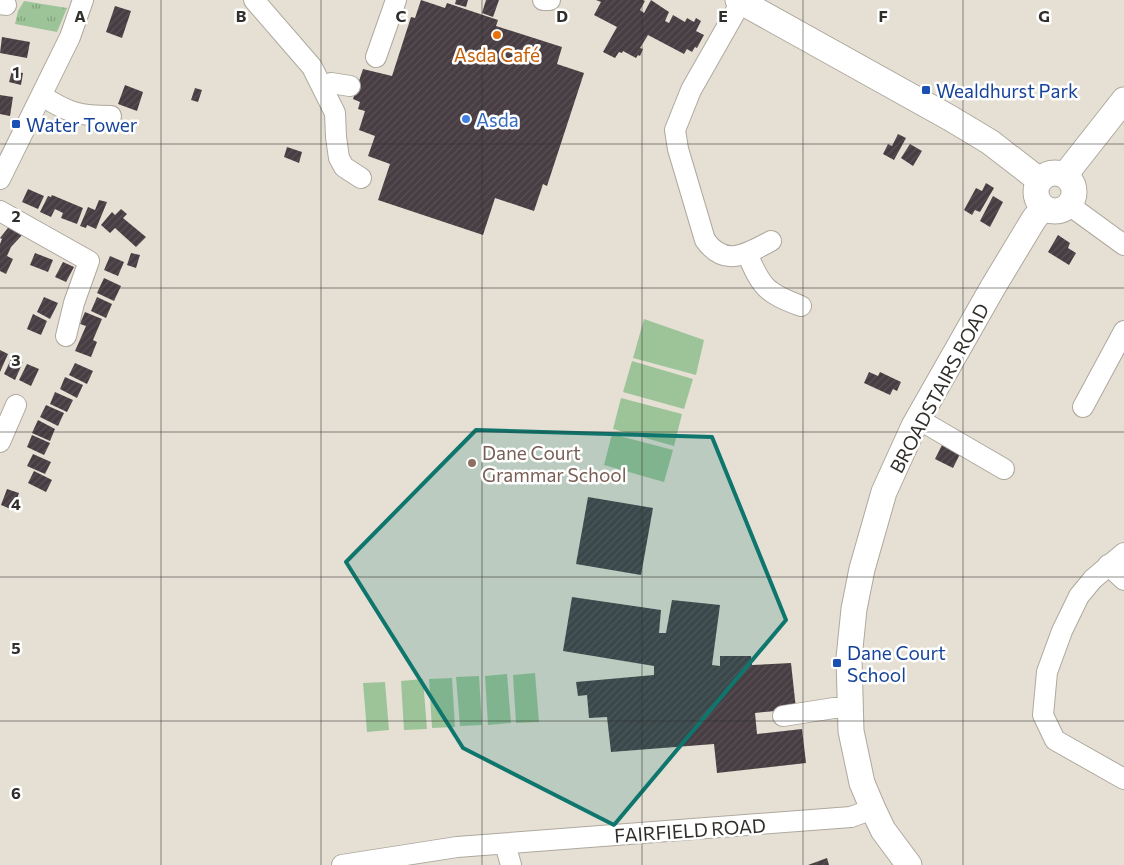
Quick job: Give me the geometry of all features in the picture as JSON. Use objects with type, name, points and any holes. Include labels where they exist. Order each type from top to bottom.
[{"type":"main road","points":[[739,1],[950,118],[990,142],[1039,180]]},
{"type":"main road","points":[[1065,175],[1124,100]]},
{"type":"main road","points":[[1054,172],[1065,175],[1074,189],[1074,195],[1069,205],[1060,211],[1043,208],[1035,192],[1039,180],[1048,173],[1054,172]]},
{"type":"main road","name":"BROADSTAIRS ROAD","points":[[909,865],[883,830],[873,809],[862,783],[851,731],[849,658],[854,609],[862,569],[884,492],[918,419],[1008,261],[1034,218],[1043,208]]},
{"type":"street","points":[[0,179],[23,130],[42,96],[70,36],[84,0]]},
{"type":"street","points":[[254,0],[312,67],[335,113],[336,138],[340,158],[344,167],[361,178]]},
{"type":"street","points":[[376,57],[396,0]]},
{"type":"street","points":[[543,0],[550,0]]},
{"type":"street","points":[[739,1],[691,90],[675,130],[678,149],[705,240],[710,248],[720,256],[732,257],[748,253],[771,241]]},
{"type":"street","points":[[323,86],[331,83],[350,86]]},
{"type":"street","points":[[42,96],[60,108],[85,116],[111,116]]},
{"type":"street","points":[[1069,205],[1124,245]]},
{"type":"street","points":[[0,211],[94,263],[74,303],[66,336]]},
{"type":"street","points":[[748,253],[756,275],[766,290],[781,299],[801,306]]},
{"type":"street","points":[[1084,394],[1124,331]]},
{"type":"street","points":[[0,442],[8,412]]},
{"type":"street","points":[[918,419],[1004,469]]},
{"type":"street","points":[[1124,553],[1092,579],[1079,596],[1062,631],[1047,672],[1044,715],[1054,740],[1124,779]]},
{"type":"street","points":[[1108,565],[1124,580]]},
{"type":"street","points":[[783,716],[834,708],[850,708]]},
{"type":"street","name":"FAIRFIELD ROAD","points":[[342,865],[457,847],[851,817],[873,809]]},
{"type":"street","points":[[505,844],[511,865]]},
{"type":"highlighted area","points":[[476,430],[712,437],[786,620],[614,825],[463,748],[346,562]]},
{"type":"green space","points":[[24,1],[67,8],[57,32],[15,24],[18,11]]},
{"type":"green space","points":[[644,319],[704,340],[696,375],[633,358]]},
{"type":"green space","points":[[632,361],[693,379],[684,409],[623,392]]},
{"type":"green space","points":[[621,398],[682,414],[674,446],[613,429]]},
{"type":"green space","points":[[612,434],[673,450],[664,482],[604,465]]},
{"type":"green space","points":[[535,673],[539,722],[516,723],[513,675]]},
{"type":"green space","points":[[507,674],[511,723],[488,725],[485,676]]},
{"type":"green space","points":[[479,676],[482,725],[460,726],[456,677]]},
{"type":"green space","points":[[452,678],[455,727],[432,728],[429,679]]},
{"type":"green space","points":[[423,679],[427,729],[404,730],[401,681]]},
{"type":"green space","points":[[385,682],[389,730],[367,732],[363,683]]},
{"type":"building","name":"Asda","points":[[421,0],[445,8],[447,3],[498,20],[496,26],[562,47],[557,64],[584,73],[547,186],[543,184],[534,211],[495,198],[483,235],[378,200],[390,164],[368,156],[375,136],[359,130],[365,111],[358,109],[360,102],[353,99],[363,69],[392,76],[411,17],[415,18]]},
{"type":"building","points":[[456,0],[468,0],[466,7],[455,4]]},
{"type":"building","points":[[486,0],[499,0],[493,17],[482,13]]},
{"type":"building","points":[[596,0],[643,0],[645,1],[640,10],[644,13],[651,0],[669,12],[665,21],[669,23],[673,15],[685,22],[687,18],[694,22],[696,18],[701,21],[696,31],[704,35],[697,48],[695,47],[692,52],[687,49],[684,54],[648,35],[640,48],[643,49],[640,56],[638,55],[636,58],[623,51],[622,53],[619,52],[615,58],[603,52],[617,27],[594,15],[601,2]]},
{"type":"building","points":[[115,6],[131,11],[122,38],[106,32]]},
{"type":"building","points":[[2,37],[30,42],[27,58],[0,53]]},
{"type":"building","points":[[12,71],[23,73],[21,85],[9,82]]},
{"type":"building","points":[[125,85],[143,92],[137,111],[118,104]]},
{"type":"building","points":[[195,88],[202,90],[198,102],[191,100]]},
{"type":"building","points":[[0,95],[13,97],[10,116],[0,114]]},
{"type":"building","points":[[898,134],[906,138],[894,160],[883,154],[888,144],[892,146]]},
{"type":"building","points":[[910,144],[922,151],[913,166],[901,158]]},
{"type":"building","points":[[287,147],[302,152],[299,163],[284,157]]},
{"type":"building","points":[[986,183],[994,188],[980,212],[975,210],[972,215],[964,210],[976,188],[982,191]]},
{"type":"building","points":[[28,189],[44,196],[38,209],[22,202]]},
{"type":"building","points":[[52,195],[83,208],[77,224],[61,218],[63,213],[55,209],[51,217],[40,212],[48,196],[51,197]]},
{"type":"building","points":[[993,196],[1003,202],[990,227],[980,221]]},
{"type":"building","points":[[99,200],[107,202],[96,229],[87,225],[86,228],[80,226],[88,207],[95,210]]},
{"type":"building","points":[[121,209],[127,214],[123,218],[146,237],[136,247],[115,228],[110,233],[101,225],[112,212],[115,215]]},
{"type":"building","points":[[11,224],[23,234],[11,247],[7,256],[13,259],[6,274],[0,271],[0,244],[2,239],[0,238]]},
{"type":"building","points":[[1058,235],[1070,243],[1068,248],[1076,253],[1069,265],[1048,252]]},
{"type":"building","points":[[35,253],[53,260],[48,272],[30,265]]},
{"type":"building","points":[[131,253],[140,255],[136,268],[127,265]]},
{"type":"building","points":[[110,256],[124,262],[118,276],[104,270]]},
{"type":"building","points":[[63,262],[74,267],[66,282],[55,277]]},
{"type":"building","points":[[104,278],[121,286],[114,301],[97,293]]},
{"type":"building","points":[[44,297],[58,303],[50,319],[37,312]]},
{"type":"building","points":[[97,297],[112,304],[106,318],[91,311]]},
{"type":"building","points":[[85,312],[102,319],[93,340],[97,342],[91,357],[75,351],[86,326],[80,324]]},
{"type":"building","points":[[33,314],[47,321],[41,335],[27,329]]},
{"type":"building","points":[[0,350],[8,354],[0,372]]},
{"type":"building","points":[[12,357],[23,362],[15,380],[4,374]]},
{"type":"building","points":[[75,363],[93,371],[87,384],[69,375]]},
{"type":"building","points":[[27,364],[39,369],[31,386],[19,380]]},
{"type":"building","points":[[869,372],[878,376],[880,372],[901,382],[897,391],[893,389],[890,395],[864,383]]},
{"type":"building","points":[[65,377],[83,385],[77,398],[60,389]]},
{"type":"building","points":[[55,392],[73,400],[67,412],[50,404]]},
{"type":"building","points":[[46,405],[64,413],[58,426],[40,417]]},
{"type":"building","points":[[38,420],[55,429],[50,441],[32,433]]},
{"type":"building","points":[[32,435],[50,443],[44,455],[27,447]]},
{"type":"building","points":[[944,441],[962,450],[953,468],[935,459]]},
{"type":"building","points":[[33,454],[51,462],[45,474],[27,466]]},
{"type":"building","points":[[34,471],[52,480],[46,492],[28,483]]},
{"type":"building","points":[[7,489],[19,493],[13,510],[1,505]]},
{"type":"building","points":[[588,497],[653,508],[641,575],[576,564]]},
{"type":"building","points":[[572,597],[661,610],[659,633],[666,633],[672,600],[720,605],[712,665],[720,666],[720,656],[751,656],[752,665],[791,663],[796,709],[755,713],[757,734],[802,729],[806,763],[717,773],[714,744],[611,752],[607,717],[589,718],[587,695],[578,696],[576,682],[654,675],[654,666],[563,651]]},
{"type":"building","points":[[827,858],[829,865],[808,865]]},
{"type":"place","name":"Asda Café","points":[[497,35]]},
{"type":"place","name":"Wealdhurst Park","points":[[926,90]]},
{"type":"place","name":"Asda","points":[[466,119]]},
{"type":"place","name":"Water Tower","points":[[16,124]]},
{"type":"place","name":"Dane Court Grammar School","points":[[472,463]]},
{"type":"place","name":"Dane Court School","points":[[837,663]]}]
